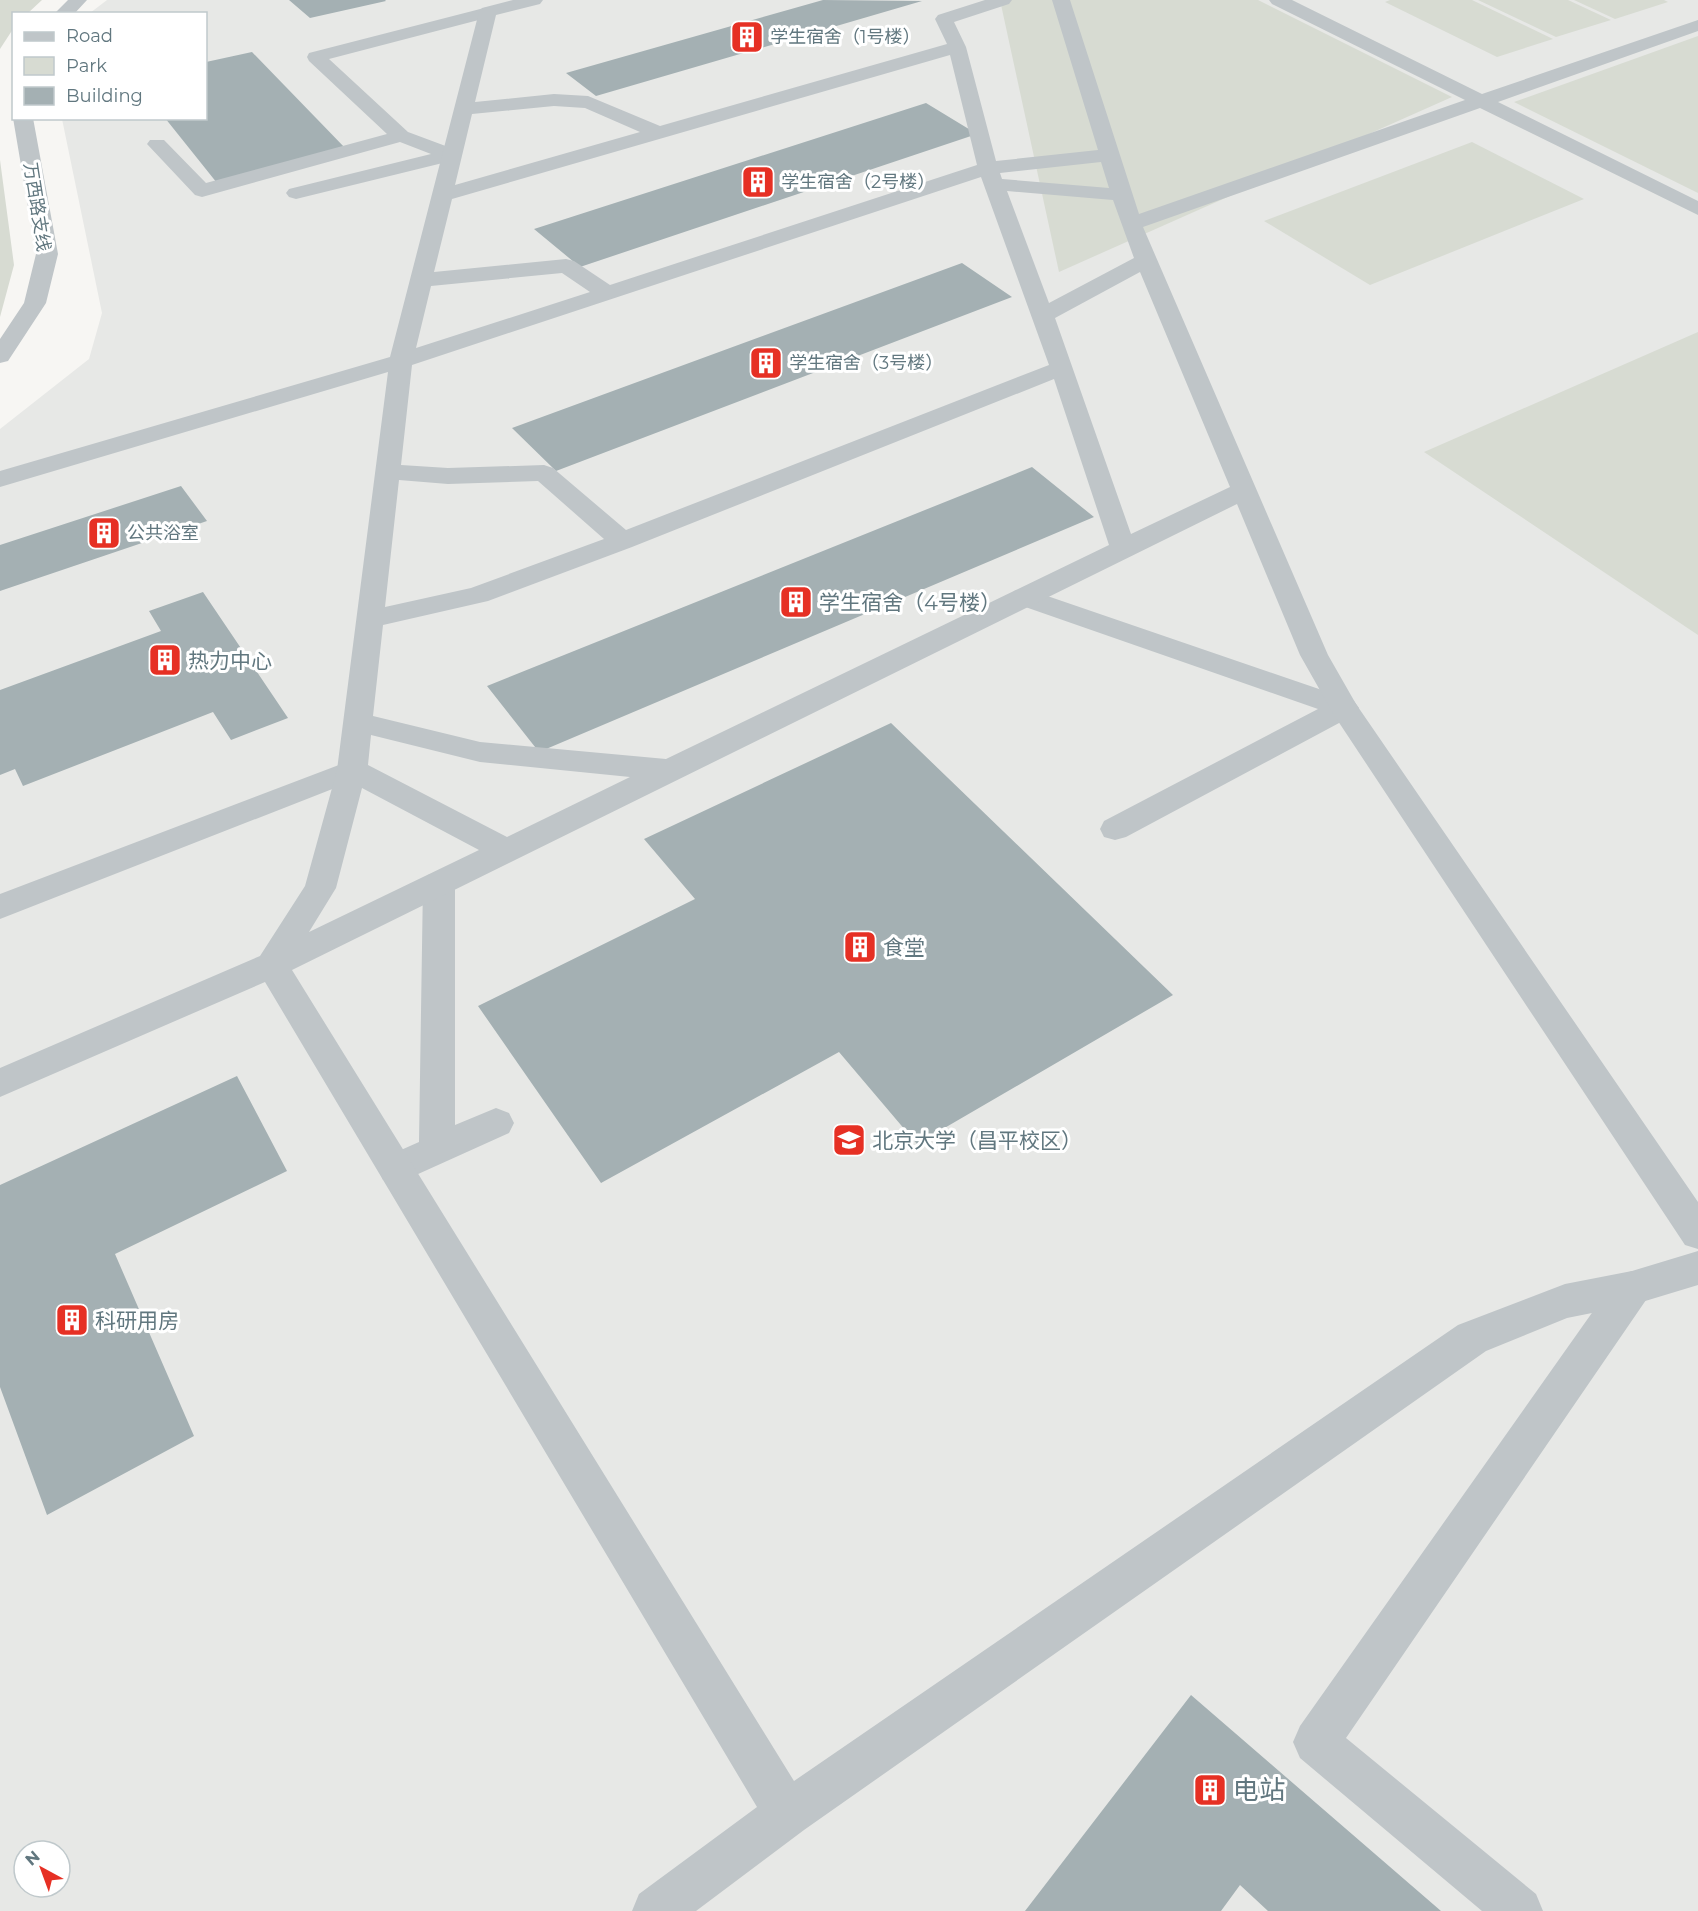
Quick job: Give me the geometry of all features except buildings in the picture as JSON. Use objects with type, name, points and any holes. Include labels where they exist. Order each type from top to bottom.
[{"type":"street","points":[[65,12],[78,0]]},
{"type":"street","points":[[452,154],[401,136],[316,57],[534,0]]},
{"type":"street","points":[[1003,0],[944,19],[957,47],[991,176],[1062,368],[1123,548]]},
{"type":"street","points":[[1061,0],[1131,224],[1314,655],[1344,708],[1698,1233]]},
{"type":"street","points":[[1278,0],[1698,209]]},
{"type":"street","points":[[272,965],[320,888],[352,770],[401,361],[488,12]]},
{"type":"street","points":[[1131,224],[1698,25]]},
{"type":"street","points":[[442,195],[957,47]]},
{"type":"street","points":[[464,109],[554,100],[588,102],[660,134]]},
{"type":"street","name":"万西路支线","points":[[0,356],[35,303],[47,254],[23,120]]},
{"type":"street","points":[[157,144],[202,191],[401,136]]},
{"type":"street","points":[[296,194],[452,154]]},
{"type":"street","points":[[0,479],[401,361],[607,293],[991,176],[1109,154]]},
{"type":"street","points":[[991,176],[1122,195]]},
{"type":"street","points":[[1043,315],[1147,260]]},
{"type":"street","points":[[421,280],[567,266],[607,293]]},
{"type":"street","points":[[370,619],[478,595],[623,541],[1062,368]]},
{"type":"street","points":[[388,471],[448,476],[544,473],[623,541]]},
{"type":"street","points":[[0,1083],[272,965],[1245,490]]},
{"type":"street","points":[[1024,597],[1344,708]]},
{"type":"street","points":[[1115,829],[1344,708]]},
{"type":"street","points":[[358,722],[480,752],[671,771]]},
{"type":"street","points":[[0,908],[352,770],[506,850]]},
{"type":"street","points":[[437,1149],[439,883]]},
{"type":"street","points":[[272,965],[788,1813]]},
{"type":"street","points":[[396,1169],[496,1123]]},
{"type":"street","points":[[656,1911],[788,1813],[1472,1338],[1565,1301],[1632,1288],[1698,1268]]},
{"type":"street","points":[[1519,1911],[1316,1742],[1632,1288]]},
{"type":"shaded area","name":"北京大学（昌平校区）","points":[[107,0],[1698,0],[1698,1911],[0,1911],[0,429],[89,359],[102,313],[62,120],[207,120],[207,12],[91,12]]},
{"type":"green space","points":[[0,0],[42,0],[29,12],[12,12],[12,31],[0,49]]},
{"type":"green space","points":[[1000,0],[1258,0],[1452,97],[1059,272]]},
{"type":"green space","points":[[1390,0],[1472,0],[1553,39],[1497,57],[1385,2]]},
{"type":"green space","points":[[1478,0],[1568,0],[1611,20],[1556,37]]},
{"type":"green space","points":[[1574,0],[1664,0],[1668,2],[1615,19]]},
{"type":"green space","points":[[1698,36],[1698,193],[1514,102]]},
{"type":"green space","points":[[1472,142],[1584,199],[1370,285],[1264,221]]},
{"type":"green space","points":[[0,160],[14,265],[0,317]]},
{"type":"green space","points":[[1698,332],[1698,635],[1424,452]]},
{"type":"place","name":"学生宿舍（1号楼）","points":[[747,37]]},
{"type":"place","name":"学生宿舍（2号楼）","points":[[758,182]]},
{"type":"place","name":"学生宿舍（3号楼）","points":[[766,363]]},
{"type":"place","name":"公共浴室","points":[[104,533]]},
{"type":"place","name":"学生宿舍（4号楼）","points":[[796,602]]},
{"type":"place","name":"热力中心","points":[[165,660]]},
{"type":"place","name":"食堂","points":[[860,947]]},
{"type":"place","name":"北京大学（昌平校区）","points":[[849,1140]]},
{"type":"place","name":"科研用房","points":[[72,1320]]},
{"type":"place","name":"电站","points":[[1210,1790]]}]
